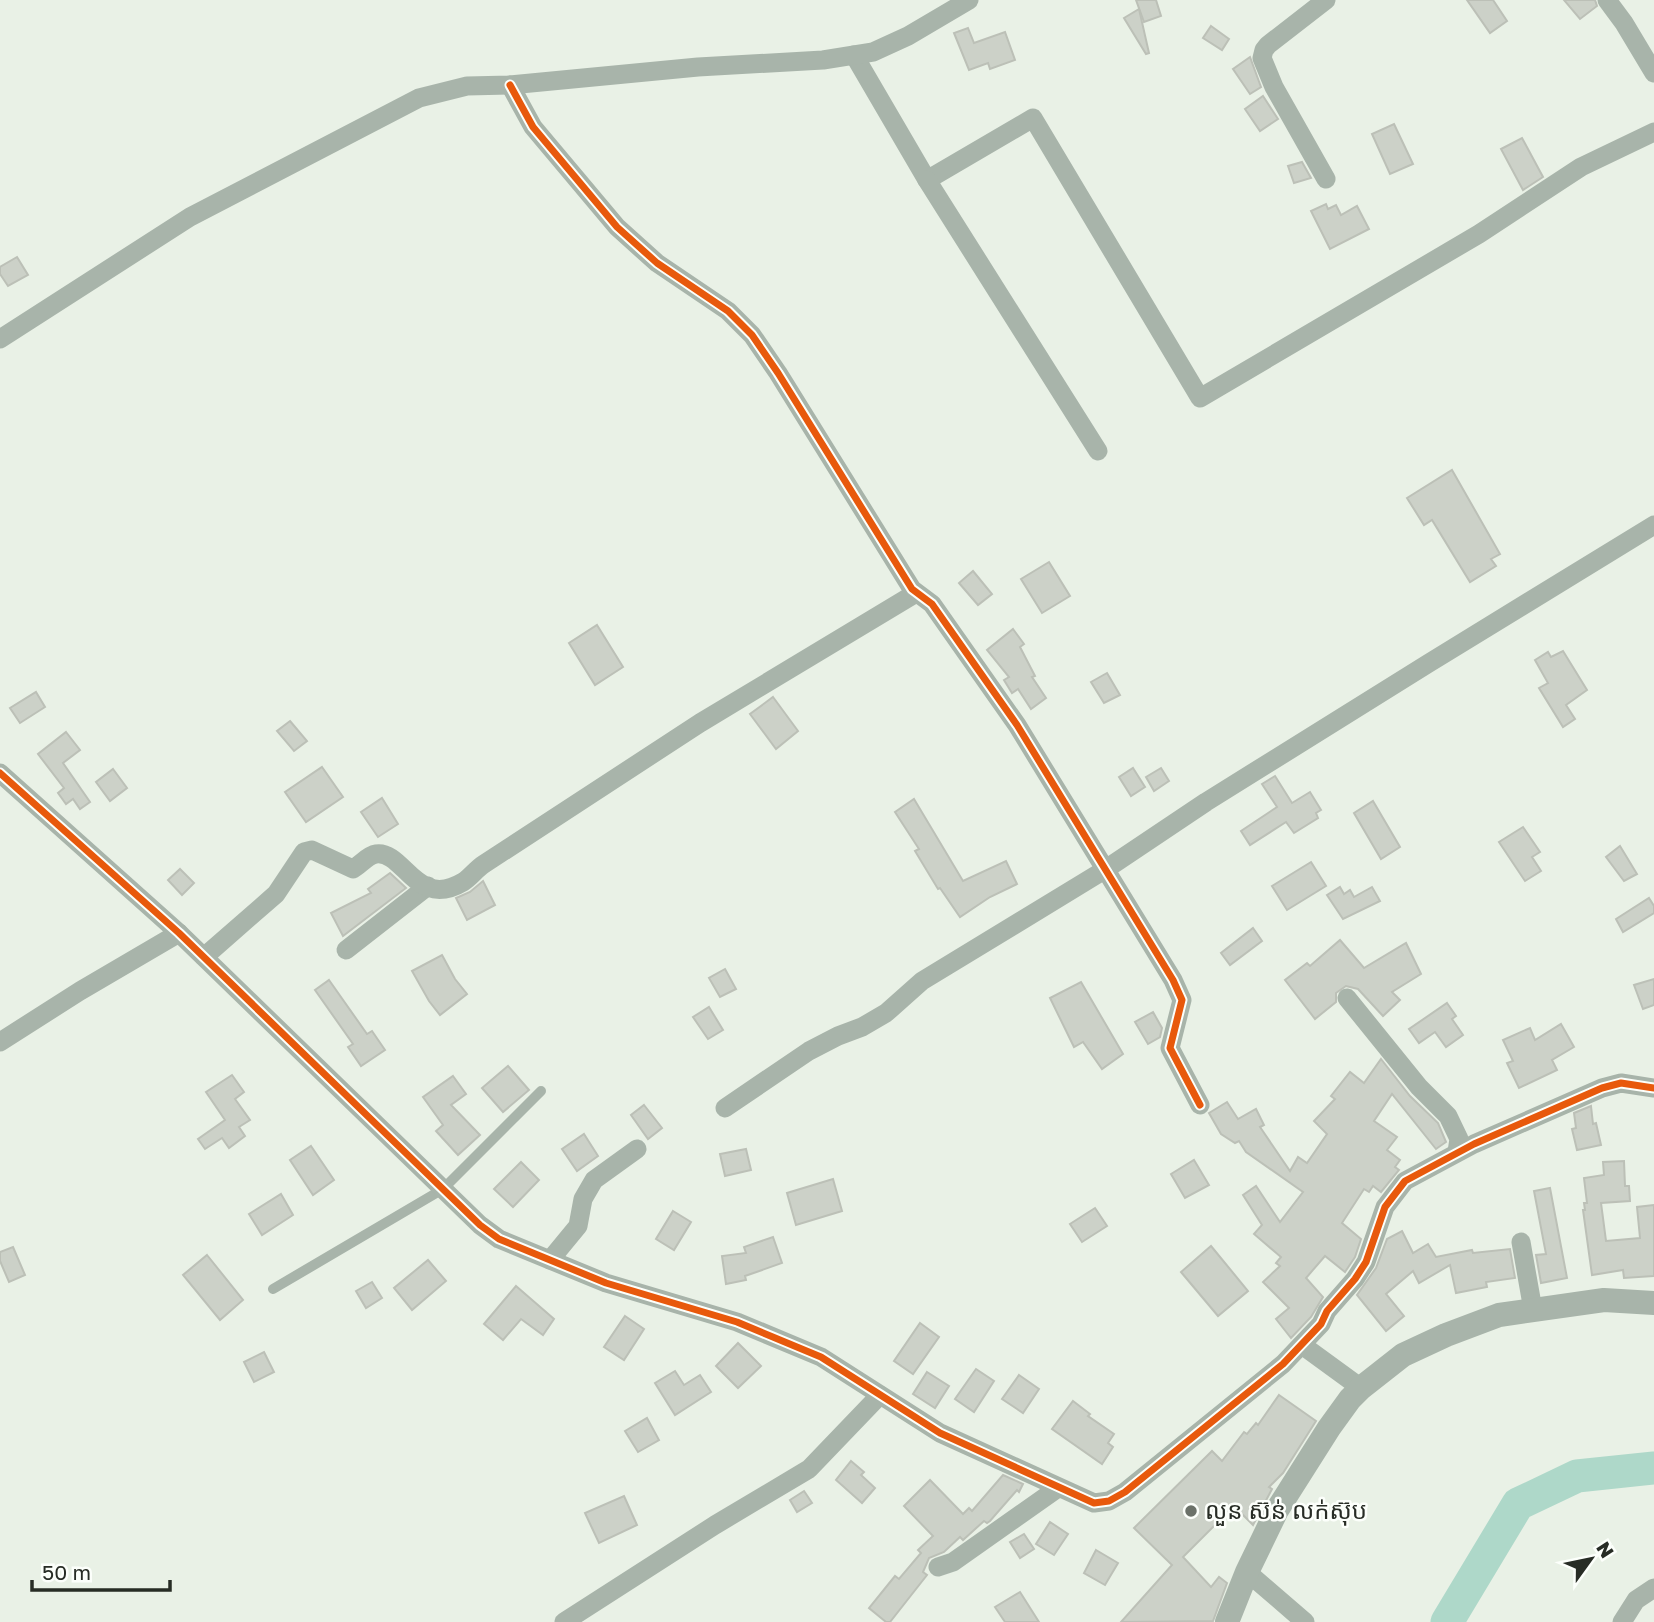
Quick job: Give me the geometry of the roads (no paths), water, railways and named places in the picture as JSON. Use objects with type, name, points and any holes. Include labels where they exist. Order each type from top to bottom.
[{"type":"street","points":[[0,338],[190,217],[419,98],[467,86],[510,85],[698,67],[823,60],[873,52],[908,36],[969,0]]},
{"type":"street","points":[[1326,0],[1268,45],[1262,58],[1326,179]]},
{"type":"street","points":[[1607,0],[1654,74]]},
{"type":"street","points":[[855,55],[928,180],[1098,451]]},
{"type":"street","points":[[510,85],[533,127],[617,227],[657,263],[728,311],[752,335],[895,564],[916,593],[932,604],[1017,725],[1173,980],[1182,1000],[1170,1048],[1200,1105]]},
{"type":"street","points":[[928,180],[1033,118],[1200,398],[1479,234],[1581,167],[1654,132]]},
{"type":"street","points":[[725,1108],[809,1051],[886,1013],[922,981],[1106,869],[1206,802],[1654,525]]},
{"type":"street","points":[[204,957],[276,894],[304,852],[312,850],[353,869],[370,857],[384,855],[395,860],[404,871],[428,886],[443,890],[462,883],[484,864],[700,723],[916,593]]},
{"type":"street","points":[[0,773],[179,933],[480,1225],[499,1239],[606,1283],[737,1322],[821,1357],[940,1433],[1094,1503],[1109,1502],[1125,1492],[1283,1364],[1302,1345],[1321,1324],[1327,1311],[1366,1262],[1385,1207],[1405,1181],[1457,1152],[1613,1084],[1635,1084],[1654,1088]]},
{"type":"street","points":[[346,950],[428,886]]},
{"type":"street","points":[[0,1042],[179,933]]},
{"type":"street","points":[[1347,998],[1419,1087],[1448,1116],[1460,1139],[1457,1152]]},
{"type":"street","points":[[550,1260],[578,1226],[583,1199],[594,1180],[637,1149]]},
{"type":"street","points":[[1521,1242],[1533,1310]]},
{"type":"street","points":[[1227,1622],[1247,1572],[1277,1510],[1329,1428],[1350,1399],[1403,1355],[1499,1315],[1604,1300],[1654,1303]]},
{"type":"street","points":[[1302,1345],[1362,1388]]},
{"type":"street","points":[[564,1622],[715,1525],[809,1469],[880,1395]]},
{"type":"street","points":[[938,1567],[953,1562],[1058,1488]]},
{"type":"street","points":[[1247,1572],[1305,1622]]},
{"type":"street","points":[[1622,1622],[1636,1600],[1654,1588]]},
{"type":"lane","points":[[272,1289],[443,1189],[541,1091]]},
{"type":"waterway","points":[[1447,1622],[1518,1504],[1577,1476],[1654,1468]]},
{"type":"place","name":"លួន ស៊ន់ លក់ស៊ុប","points":[[1191,1511]]}]
